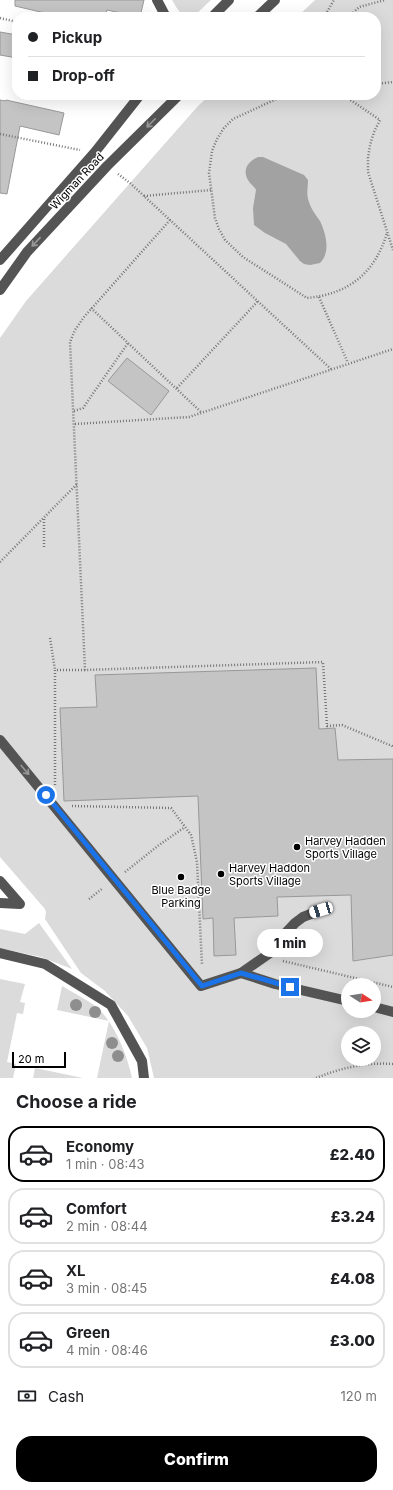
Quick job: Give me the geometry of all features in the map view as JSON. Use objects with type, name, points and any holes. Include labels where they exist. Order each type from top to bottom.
[{"type":"street","points":[[157,0],[163,12]]},
{"type":"street","points":[[217,12],[229,0]]},
{"type":"street","points":[[262,12],[275,0]]},
{"type":"street","name":"Wigman Road","points":[[0,260],[95,152],[136,100]]},
{"type":"street","name":"Wigman Road","points":[[0,290],[27,252],[107,166],[174,100]]},
{"type":"street","points":[[0,740],[202,986],[241,973],[273,951],[282,935],[295,923],[303,917],[321,910]]},
{"type":"street","points":[[0,881],[20,904],[0,903]]},
{"type":"street","points":[[0,953],[45,964],[111,1005],[142,1061],[144,1078]]},
{"type":"street","points":[[241,973],[275,984],[341,999]]},
{"type":"street","points":[[381,1009],[393,1012]]},
{"type":"path","points":[[327,12],[334,0]]},
{"type":"path","points":[[354,12],[360,7],[385,0]]},
{"type":"path","points":[[0,18],[12,21]]},
{"type":"path","points":[[381,83],[393,82]]},
{"type":"path","points":[[274,100],[233,119],[224,128],[212,151],[209,173],[213,207],[219,229],[225,240],[243,256],[306,298],[332,294],[355,282],[366,272],[379,254],[388,233]]},
{"type":"path","points":[[350,100],[380,120],[370,145],[368,172],[393,250]]},
{"type":"path","points":[[0,134],[95,152]]},
{"type":"path","points":[[107,166],[130,183],[332,369]]},
{"type":"path","points":[[144,196],[211,190]]},
{"type":"path","points":[[86,670],[70,342],[75,330],[91,308],[170,220]]},
{"type":"path","points":[[319,297],[348,363]]},
{"type":"path","points":[[177,388],[258,301]]},
{"type":"path","points":[[91,308],[202,413]]},
{"type":"path","points":[[74,411],[83,408],[128,343]]},
{"type":"path","points":[[75,424],[189,417],[393,349]]},
{"type":"path","points":[[0,562],[77,484]]},
{"type":"path","points":[[44,518],[44,547]]},
{"type":"path","points":[[50,638],[55,670],[55,806],[171,808],[191,835],[197,862],[203,972],[210,983]]},
{"type":"path","points":[[55,670],[323,662],[327,726],[342,725],[392,746],[393,748]]},
{"type":"path","points":[[89,899],[159,845],[186,827]]},
{"type":"path","points":[[281,960],[393,987]]},
{"type":"path","points":[[316,1078],[348,1067],[368,1064],[393,1064]]},
{"type":"shaded area","points":[[172,0],[211,0],[198,12],[180,12]]},
{"type":"shaded area","points":[[315,0],[393,0],[393,1078],[154,1078],[147,1048],[128,1016],[105,991],[81,973],[45,919],[45,909],[0,857],[0,338],[26,301],[205,100],[381,100],[381,12],[302,12]]},
{"type":"shaded area","points":[[258,157],[263,157],[304,175],[308,180],[308,199],[320,221],[326,237],[325,254],[320,263],[310,265],[304,264],[286,244],[265,233],[254,225],[253,208],[256,190],[246,176],[246,169],[251,161]]},
{"type":"shaded area","points":[[39,923],[72,969],[41,957],[0,948],[0,929],[25,934]]},
{"type":"shaded area","points":[[0,979],[25,984],[20,1002],[25,1003],[23,1014],[17,1013],[7,1062],[16,1064],[13,1078],[0,1078]]},
{"type":"shaded area","points":[[62,986],[94,1005],[109,1021],[57,1010]]},
{"type":"shaded area","points":[[109,1021],[119,1038],[132,1078],[97,1078]]},
{"type":"shaded area","points":[[35,1068],[83,1078],[33,1078]]},
{"type":"building","points":[[15,0],[144,0],[141,12],[116,12],[107,10],[106,12],[41,12],[15,6]]},
{"type":"building","points":[[0,32],[12,34],[12,57],[0,55]]},
{"type":"building","points":[[0,100],[64,113],[59,135],[20,126],[7,194],[0,193]]},
{"type":"building","points":[[127,358],[169,391],[151,415],[108,381]]},
{"type":"building","name":"Harvey Hadden Sports Village","points":[[316,668],[319,729],[335,728],[338,760],[393,759],[393,955],[353,961],[351,895],[277,897],[278,916],[234,918],[236,955],[214,956],[213,918],[203,919],[198,796],[64,801],[60,708],[97,707],[95,675]]},
{"type":"place","name":"Harvey Hadden Sports Village","points":[[297,847]]},
{"type":"place","name":"Harvey Haddon Sports Village","points":[[221,874]]},
{"type":"place","name":"Blue Badge Parking","points":[[181,877]]},
{"type":"route","points":[[46,795],[81,840],[202,986],[241,973],[275,984],[290,987]]}]
